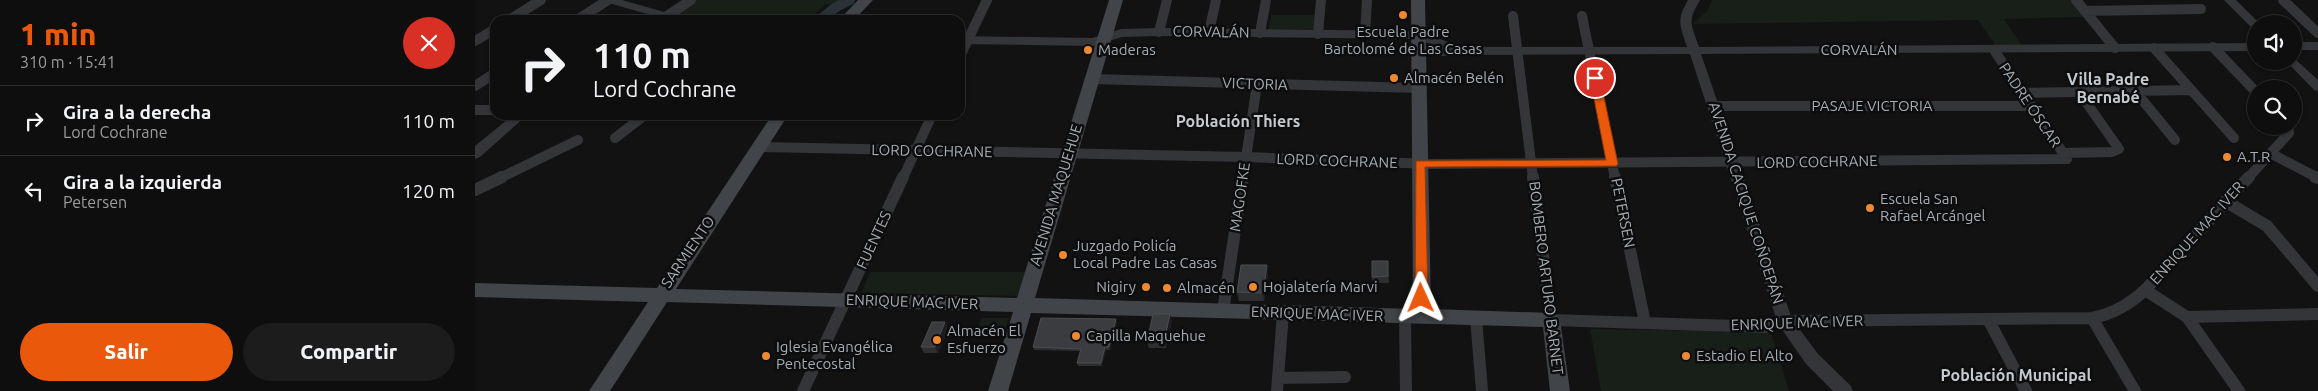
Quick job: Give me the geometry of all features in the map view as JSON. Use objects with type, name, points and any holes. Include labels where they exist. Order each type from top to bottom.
[{"type":"main road","points":[[851,15],[866,0]]},
{"type":"main road","name":"AVENIDA MAQUEHUE","points":[[998,391],[1116,0]]},
{"type":"main road","points":[[1413,317],[1420,163],[1418,0]]},
{"type":"main road","name":"SARMIENTO","points":[[599,391],[776,120]]},
{"type":"main road","name":"ENRIQUE MAC IVER","points":[[475,290],[1551,320]]},
{"type":"main road","name":"BOMBERO ARTURO BARNET","points":[[1551,320],[1560,391]]},
{"type":"street","points":[[517,15],[541,0]]},
{"type":"street","points":[[585,15],[609,0],[655,15]]},
{"type":"street","points":[[668,15],[691,0]]},
{"type":"street","points":[[965,39],[987,0]]},
{"type":"street","points":[[1159,32],[1167,0]]},
{"type":"street","points":[[1209,32],[1216,0]]},
{"type":"street","points":[[1260,33],[1266,0]]},
{"type":"street","points":[[1318,34],[1321,0]]},
{"type":"street","points":[[1365,34],[1367,0]]},
{"type":"street","name":"AVENIDA CACIQUE COÑOEPÁN","points":[[1695,0],[1684,18],[1785,321],[1809,355],[1827,376],[1845,391]]},
{"type":"street","points":[[2076,0],[2115,48]]},
{"type":"street","points":[[2126,0],[2135,10]]},
{"type":"street","points":[[2172,0],[2181,9]]},
{"type":"street","points":[[2230,0],[2247,17]]},
{"type":"street","points":[[2283,0],[2318,33]]},
{"type":"street","points":[[2085,11],[2201,9]]},
{"type":"street","name":"BOMBERO ARTURO BARNET","points":[[1513,16],[1551,320]]},
{"type":"street","name":"PETERSEN","points":[[1582,16],[1645,323]]},
{"type":"street","points":[[475,41],[490,32]]},
{"type":"street","name":"CORVALÁN","points":[[965,41],[1093,42],[1121,33],[1209,32],[1365,34],[1461,51],[1994,50],[2247,47]]},
{"type":"street","points":[[2302,46],[2318,46]]},
{"type":"street","points":[[2213,47],[2247,83]]},
{"type":"street","points":[[2154,48],[2234,138]]},
{"type":"street","name":"PADRE ÓSCAR","points":[[1994,50],[2065,156]]},
{"type":"street","points":[[2301,70],[2318,87]]},
{"type":"street","points":[[475,86],[490,76]]},
{"type":"street","name":"VICTORIA","points":[[1092,79],[1419,88]]},
{"type":"street","name":"MAGOFKE","points":[[1223,311],[1257,84]]},
{"type":"street","points":[[2023,93],[2191,90]]},
{"type":"street","points":[[2135,91],[2175,140]]},
{"type":"street","name":"LORD COCHRANE","points":[[758,147],[1532,164],[1733,163],[2065,156],[2117,151],[2119,146],[2079,92]]},
{"type":"street","name":"PASAJE VICTORIA","points":[[1714,106],[2031,106]]},
{"type":"street","points":[[475,110],[490,110]]},
{"type":"street","points":[[475,154],[495,134],[514,120]]},
{"type":"street","points":[[615,138],[638,120]]},
{"type":"street","name":"FUENTES","points":[[803,391],[930,120]]},
{"type":"street","name":"ENRIQUE MAC IVER","points":[[1551,320],[1767,327],[1785,321],[2093,318],[2120,310],[2134,301],[2287,135]]},
{"type":"street","points":[[475,190],[578,140]]},
{"type":"street","points":[[2270,154],[2318,178]]},
{"type":"street","points":[[2225,201],[2267,226],[2318,286]]},
{"type":"street","points":[[2145,290],[2187,317],[2239,391]]},
{"type":"street","points":[[1283,313],[1278,385],[1345,377]]},
{"type":"street","points":[[2187,317],[2318,314]]},
{"type":"street","points":[[1406,391],[1413,317]]},
{"type":"street","points":[[1476,318],[1482,391]]},
{"type":"street","points":[[2093,318],[2135,391]]},
{"type":"street","points":[[1988,319],[2026,391]]},
{"type":"shaded area","points":[[696,0],[853,0],[845,6],[826,4],[814,15],[686,15],[678,13]]},
{"type":"shaded area","points":[[1712,0],[2071,0],[2085,17],[2004,19],[2023,47],[1996,46],[1978,20],[1693,24],[1707,11]]},
{"type":"shaded area","points":[[1271,15],[1317,15],[1316,29],[1269,29]]},
{"type":"shaded area","points":[[870,272],[1027,272],[1017,296],[861,293]]},
{"type":"shaded area","points":[[981,318],[1009,318],[1003,334],[976,334]]},
{"type":"shaded area","name":"Estadio El Alto","points":[[1590,329],[1771,332],[1789,391],[1601,391]]},
{"type":"building","points":[[1372,261],[1388,261],[1388,276],[1372,277]]},
{"type":"building","name":"Hojalatería Marvi","points":[[1241,265],[1267,265],[1263,293],[1237,292]]},
{"type":"building","points":[[1153,314],[1170,314],[1164,342],[1147,342]]},
{"type":"building","name":"Capilla Maquehue","points":[[1041,318],[1116,319],[1109,347],[1105,347],[1101,363],[1077,363],[1081,349],[1033,347]]},
{"type":"building","points":[[932,322],[945,322],[935,347],[921,347]]},
{"type":"waterway","points":[[826,15],[836,7],[850,0]]},
{"type":"place","name":"Escuela Padre Bartolomé de Las Casas","points":[[1403,15]]},
{"type":"place","name":"Maderas","points":[[1088,50]]},
{"type":"place","name":"Almacén Belén","points":[[1394,78]]},
{"type":"place","name":"A.T.R","points":[[2227,157]]},
{"type":"place","name":"Escuela San Rafael Arcángel","points":[[1870,208]]},
{"type":"place","name":"Juzgado Policía Local Padre Las Casas","points":[[1063,255]]},
{"type":"place","name":"Nigiry","points":[[1146,287]]},
{"type":"place","name":"Hojalatería Marvi","points":[[1253,287]]},
{"type":"place","name":"Almacén","points":[[1167,288]]},
{"type":"place","name":"Capilla Maquehue","points":[[1076,336]]},
{"type":"place","name":"Almacén El Esfuerzo","points":[[937,340]]},
{"type":"place","name":"Iglesia Evangélica Pentecostal","points":[[766,356]]},
{"type":"place","name":"Estadio El Alto","points":[[1686,356]]},
{"type":"district","name":"Villa Padre Bernabé","points":[[2108,88]]},
{"type":"district","name":"Población Thiers","points":[[1238,121]]},
{"type":"district","name":"Población Municipal","points":[[2016,375]]},
{"type":"route","points":[[1421,298],[1420,163],[1612,164],[1595,78]]}]
